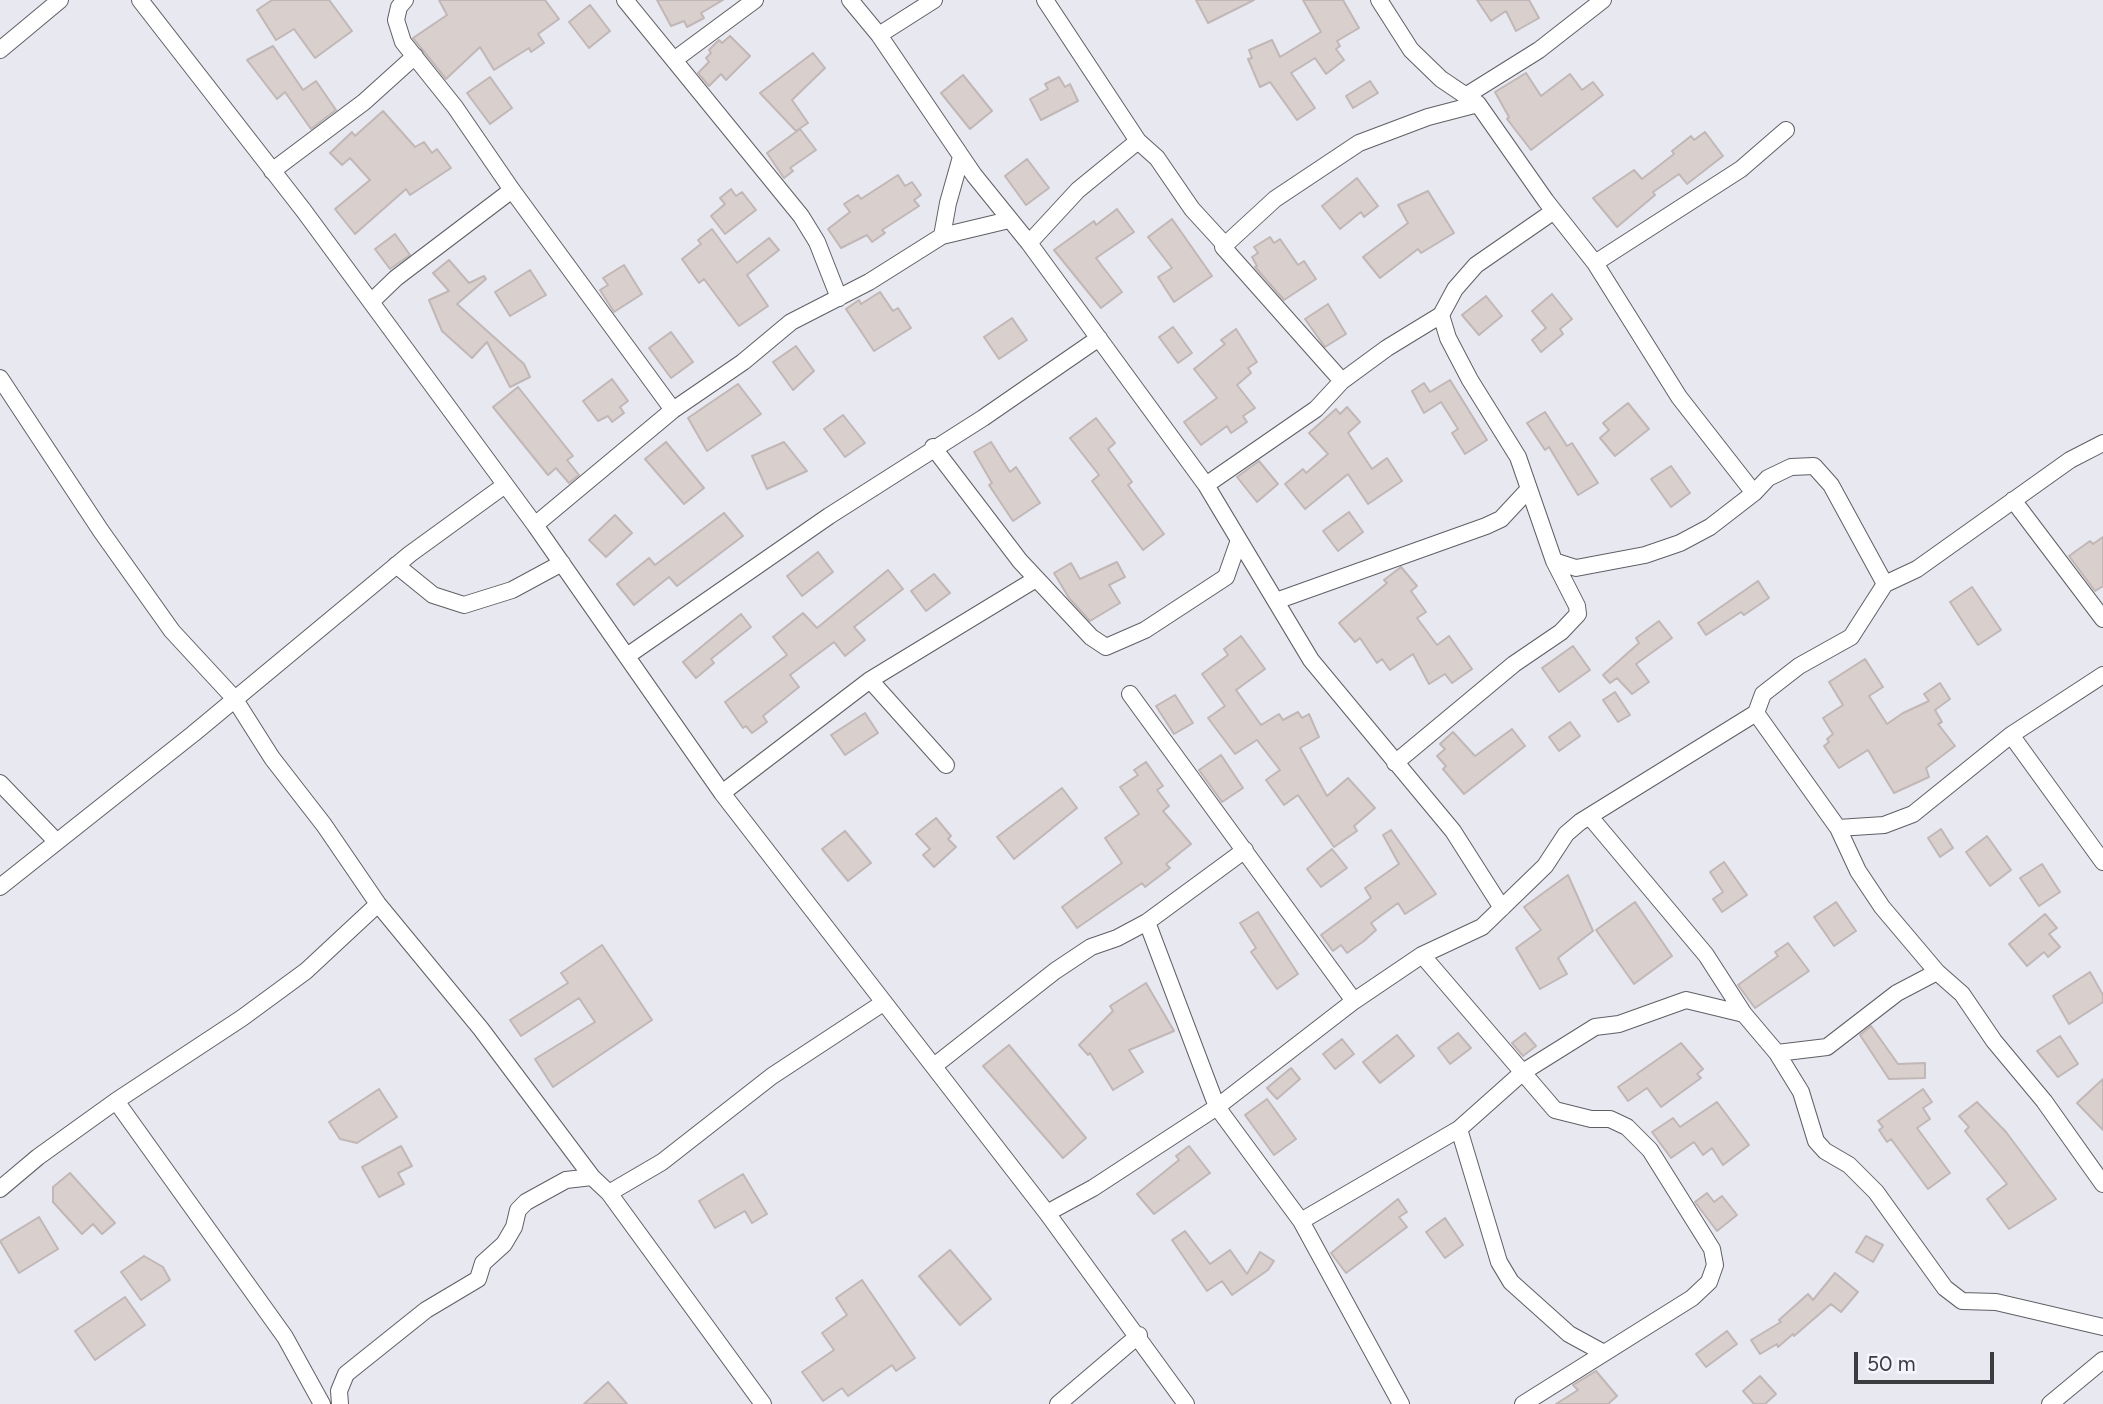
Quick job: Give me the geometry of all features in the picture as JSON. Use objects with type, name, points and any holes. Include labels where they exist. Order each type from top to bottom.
[{"type":"street","points":[[0,50],[60,0]]},
{"type":"street","points":[[140,0],[371,302],[536,525],[722,793],[845,948],[883,1003],[1047,1213],[1139,1335],[1186,1404]]},
{"type":"street","points":[[405,0],[399,7],[398,33],[455,107],[512,190],[673,410]]},
{"type":"street","points":[[625,0],[801,216],[817,242],[839,298]]},
{"type":"street","points":[[674,60],[755,0]]},
{"type":"street","points":[[850,0],[879,35],[961,157],[1029,243],[1206,485],[1311,660],[1453,831],[1502,908]]},
{"type":"street","points":[[879,35],[934,0]]},
{"type":"street","points":[[1045,0],[1138,141],[1157,158],[1192,209],[1225,245],[1223,247],[1342,381]]},
{"type":"street","points":[[1380,0],[1411,50],[1441,79],[1472,99],[1595,263],[1706,435],[1754,493]]},
{"type":"street","points":[[1225,245],[1275,199],[1359,144],[1472,99],[1603,0]]},
{"type":"street","points":[[272,171],[364,102],[415,56]]},
{"type":"street","points":[[1595,263],[1741,169],[1786,131]]},
{"type":"street","points":[[1029,243],[1079,190],[1138,141]]},
{"type":"street","points":[[942,236],[961,157]]},
{"type":"street","points":[[371,302],[407,270],[512,190]]},
{"type":"street","points":[[1206,485],[1307,415],[1342,381],[1387,348],[1441,316],[1451,296],[1476,265],[1555,211]]},
{"type":"street","points":[[536,525],[673,410],[743,362],[791,322],[814,308],[839,298],[942,236],[1009,220]]},
{"type":"street","points":[[1395,763],[1514,664],[1574,621],[1577,606],[1554,561],[1518,457],[1470,380],[1448,338],[1441,316]]},
{"type":"street","points":[[627,656],[1098,338]]},
{"type":"street","points":[[0,378],[101,531],[172,631],[234,698],[272,758],[324,825],[378,904],[481,1029],[592,1177],[609,1193],[763,1404]]},
{"type":"street","points":[[1047,1213],[1093,1188],[1217,1107],[1354,1001],[1422,955],[1463,939],[1482,927],[1545,866],[1566,834],[1756,713],[1763,694],[1799,666],[1852,637],[1885,584],[1917,569],[2070,460],[2103,443]]},
{"type":"street","points":[[933,447],[1036,579],[1091,637],[1106,647],[1145,631],[1226,577],[1239,540]]},
{"type":"street","points":[[1554,561],[1576,568],[1644,555],[1680,543],[1710,527],[1754,493],[1768,478],[1791,467],[1814,466],[1831,485],[1885,584]]},
{"type":"street","points":[[0,887],[396,565],[505,485]]},
{"type":"street","points":[[1276,601],[1486,526],[1501,519],[1528,491]]},
{"type":"street","points":[[2013,500],[2103,619]]},
{"type":"street","points":[[396,565],[433,596],[464,606],[512,590],[562,563]]},
{"type":"street","points":[[722,793],[870,680],[1036,579]]},
{"type":"street","points":[[1839,828],[1884,825],[1913,814],[2011,735],[2103,675]]},
{"type":"street","points":[[870,680],[946,765]]},
{"type":"street","points":[[1130,694],[1354,1001]]},
{"type":"street","points":[[1756,713],[1839,828],[1858,871],[1870,889],[1937,972],[1962,994],[1994,1041],[2044,1101],[2103,1184]]},
{"type":"street","points":[[2011,735],[2102,858]]},
{"type":"street","points":[[0,783],[55,841]]},
{"type":"street","points":[[1591,818],[1706,955],[1744,1014],[1777,1053],[1801,1092],[1816,1141],[1825,1151],[1849,1165],[1876,1192],[1945,1288],[1962,1301],[1996,1302],[2103,1327]]},
{"type":"street","points":[[934,1066],[1055,971],[1091,947],[1117,939],[1147,922],[1245,850]]},
{"type":"street","points":[[0,1189],[38,1157],[116,1101],[242,1018],[306,971],[378,904]]},
{"type":"street","points":[[1147,922],[1217,1107],[1301,1221],[1401,1404]]},
{"type":"street","points":[[1422,955],[1460,1003],[1524,1072],[1538,1094],[1555,1110],[1591,1119],[1610,1119],[1627,1126],[1650,1150],[1712,1249],[1715,1265],[1709,1282],[1692,1297],[1523,1404]]},
{"type":"street","points":[[1777,1053],[1826,1048],[1896,993],[1937,972]]},
{"type":"street","points":[[1301,1221],[1459,1129],[1524,1072],[1595,1027],[1619,1024],[1686,1000],[1744,1014]]},
{"type":"street","points":[[609,1193],[662,1162],[772,1076],[883,1003]]},
{"type":"street","points":[[116,1101],[285,1337],[322,1404]]},
{"type":"street","points":[[1459,1129],[1499,1262],[1511,1282],[1569,1334],[1602,1352]]},
{"type":"street","points":[[340,1404],[341,1382],[353,1368],[426,1310],[478,1279],[483,1263],[503,1244],[514,1227],[518,1210],[526,1202],[566,1180],[592,1177]]},
{"type":"street","points":[[1058,1404],[1139,1335]]},
{"type":"street","points":[[2050,1404],[2103,1360]]},
{"type":"building","points":[[272,0],[329,0],[352,31],[315,58],[294,29],[276,40],[257,10]]},
{"type":"building","points":[[439,0],[545,0],[559,19],[538,34],[544,43],[531,52],[529,48],[494,70],[480,47],[446,79],[413,38],[447,15]]},
{"type":"building","points":[[657,0],[723,0],[701,13],[704,18],[687,27],[684,21],[671,26]]},
{"type":"building","points":[[1196,0],[1254,0],[1208,23]]},
{"type":"building","points":[[1303,0],[1343,0],[1359,28],[1337,41],[1340,46],[1336,49],[1344,60],[1326,74],[1315,58],[1291,73],[1315,108],[1297,120],[1270,82],[1260,87],[1248,59],[1252,58],[1249,50],[1272,40],[1280,57],[1321,32]]},
{"type":"building","points":[[1477,0],[1529,0],[1539,18],[1516,31],[1506,11],[1491,21]]},
{"type":"building","points":[[590,5],[610,31],[589,48],[569,22]]},
{"type":"building","points":[[730,36],[750,56],[726,80],[721,74],[709,86],[698,73],[709,62],[706,58],[711,53],[709,50],[719,40],[722,43]]},
{"type":"building","points":[[273,46],[303,90],[316,81],[336,110],[311,129],[285,92],[277,99],[247,60]]},
{"type":"building","points":[[813,53],[825,68],[792,100],[808,123],[796,131],[760,93]]},
{"type":"building","points":[[1526,73],[1541,96],[1570,74],[1582,90],[1593,82],[1603,95],[1531,150],[1507,119],[1509,117],[1495,92]]},
{"type":"building","points":[[963,75],[992,111],[970,129],[941,93]]},
{"type":"building","points":[[490,77],[512,108],[490,124],[467,93]]},
{"type":"building","points":[[1059,77],[1065,87],[1070,84],[1078,101],[1041,120],[1030,99],[1048,89],[1045,84]]},
{"type":"building","points":[[1370,81],[1378,93],[1353,108],[1346,96]]},
{"type":"building","points":[[383,111],[415,147],[424,142],[432,153],[437,149],[451,168],[410,195],[406,189],[355,234],[335,209],[370,180],[350,158],[342,165],[330,153],[352,132],[355,136]]},
{"type":"building","points":[[800,129],[816,150],[790,168],[793,171],[784,178],[767,153]]},
{"type":"building","points":[[1705,132],[1723,156],[1687,184],[1679,174],[1653,192],[1655,195],[1617,227],[1593,198],[1634,170],[1642,179],[1674,154],[1672,151],[1691,136],[1694,140]]},
{"type":"building","points":[[1027,159],[1049,188],[1026,205],[1005,176]]},
{"type":"building","points":[[898,175],[905,186],[912,182],[921,195],[914,200],[919,206],[882,230],[885,233],[872,242],[867,235],[841,248],[828,229],[850,212],[844,204],[858,195],[861,199]]},
{"type":"building","points":[[1357,178],[1378,206],[1364,217],[1361,212],[1340,229],[1322,206]]},
{"type":"building","points":[[731,189],[736,196],[742,192],[756,210],[725,234],[711,216],[725,204],[720,198]]},
{"type":"building","points":[[1428,191],[1454,233],[1421,253],[1418,249],[1380,278],[1363,257],[1408,223],[1398,205]]},
{"type":"building","points":[[1117,209],[1134,232],[1096,258],[1122,292],[1101,308],[1054,250],[1094,221],[1096,225]]},
{"type":"building","points":[[1172,219],[1212,276],[1174,302],[1158,277],[1172,268],[1148,237]]},
{"type":"building","points":[[712,229],[737,263],[769,238],[779,250],[747,275],[768,306],[739,326],[704,279],[699,283],[682,259],[701,244],[698,240]]},
{"type":"building","points":[[395,234],[410,255],[390,269],[375,249]]},
{"type":"building","points":[[1270,237],[1274,243],[1280,239],[1298,265],[1304,261],[1316,279],[1284,300],[1255,267],[1257,266],[1252,257],[1258,253],[1254,247]]},
{"type":"building","points":[[449,260],[469,283],[484,276],[486,279],[457,304],[524,364],[530,377],[510,387],[487,342],[472,358],[442,331],[429,300],[449,291],[433,273]]},
{"type":"building","points":[[624,265],[642,294],[614,312],[600,290],[608,285],[603,278]]},
{"type":"building","points":[[530,270],[546,295],[510,316],[495,292]]},
{"type":"building","points":[[880,292],[893,311],[898,308],[911,328],[874,351],[846,309],[859,300],[861,304]]},
{"type":"building","points":[[1552,294],[1572,319],[1560,329],[1563,334],[1541,352],[1532,340],[1546,328],[1532,311]]},
{"type":"building","points":[[1486,296],[1502,316],[1479,335],[1462,315]]},
{"type":"building","points":[[1328,304],[1346,334],[1325,347],[1305,319]]},
{"type":"building","points":[[1012,318],[1027,340],[999,359],[984,337]]},
{"type":"building","points":[[1173,327],[1192,353],[1178,363],[1159,337]]},
{"type":"building","points":[[1236,329],[1257,362],[1248,368],[1251,373],[1237,385],[1255,408],[1243,416],[1247,422],[1231,433],[1227,426],[1201,445],[1184,422],[1217,398],[1194,369],[1225,344],[1221,340]]},
{"type":"building","points":[[671,332],[693,362],[671,378],[649,348]]},
{"type":"building","points":[[796,346],[814,371],[793,390],[773,362]]},
{"type":"building","points":[[612,379],[628,401],[620,407],[624,413],[612,422],[608,416],[598,421],[583,401]]},
{"type":"building","points":[[1450,380],[1487,440],[1465,454],[1452,433],[1458,429],[1441,402],[1424,413],[1412,391],[1424,383],[1430,392]]},
{"type":"building","points":[[738,384],[761,414],[707,451],[688,418]]},
{"type":"building","points":[[518,387],[573,456],[567,460],[579,475],[569,483],[556,468],[548,475],[493,407]]},
{"type":"building","points":[[1628,403],[1649,429],[1615,456],[1600,438],[1609,430],[1603,423]]},
{"type":"building","points":[[1347,407],[1360,422],[1348,433],[1372,469],[1387,458],[1402,481],[1368,504],[1348,474],[1305,509],[1285,484],[1303,469],[1306,473],[1328,454],[1309,433],[1336,409],[1340,414]]},
{"type":"building","points":[[1545,412],[1567,446],[1572,443],[1598,483],[1578,495],[1549,447],[1545,450],[1527,423]]},
{"type":"building","points":[[843,415],[865,443],[845,457],[824,429]]},
{"type":"building","points":[[1096,418],[1115,443],[1108,449],[1132,482],[1128,485],[1164,534],[1143,550],[1092,481],[1099,475],[1070,438]]},
{"type":"building","points":[[666,442],[704,488],[684,504],[645,459]]},
{"type":"building","points":[[784,442],[807,471],[767,489],[752,456]]},
{"type":"building","points":[[991,442],[1010,472],[1016,467],[1040,503],[1013,521],[989,485],[992,483],[974,452]]},
{"type":"building","points":[[1259,461],[1278,484],[1257,502],[1237,477]]},
{"type":"building","points":[[1671,466],[1690,493],[1671,507],[1651,479]]},
{"type":"building","points":[[1349,512],[1363,532],[1338,551],[1323,531]]},
{"type":"building","points":[[724,513],[743,536],[677,586],[669,577],[634,605],[617,584],[649,558],[655,565]]},
{"type":"building","points":[[615,515],[632,533],[606,557],[589,540]]},
{"type":"building","points":[[2103,537],[2103,586],[2095,591],[2069,556],[2090,541],[2093,544]]},
{"type":"building","points":[[818,552],[833,572],[802,596],[787,576]]},
{"type":"building","points":[[1117,562],[1125,577],[1109,585],[1120,603],[1090,621],[1069,598],[1054,573],[1071,563],[1080,579]]},
{"type":"building","points":[[1401,567],[1417,586],[1411,591],[1426,612],[1417,618],[1437,645],[1449,636],[1472,669],[1452,683],[1445,674],[1429,684],[1413,654],[1390,670],[1382,659],[1377,663],[1360,638],[1355,642],[1339,623],[1387,583],[1384,580]]},
{"type":"building","points":[[888,570],[903,589],[854,627],[865,640],[845,656],[834,642],[790,675],[799,687],[763,716],[767,722],[752,733],[746,726],[743,728],[725,702],[787,655],[773,637],[803,613],[817,628]]},
{"type":"building","points":[[934,574],[950,593],[926,611],[911,591]]},
{"type":"building","points":[[1758,581],[1769,598],[1744,615],[1741,612],[1706,635],[1698,623]]},
{"type":"building","points":[[1972,587],[2001,630],[1978,645],[1950,602]]},
{"type":"building","points":[[741,614],[751,627],[711,659],[714,663],[696,678],[683,662]]},
{"type":"building","points":[[1659,621],[1672,638],[1636,664],[1649,682],[1632,694],[1617,678],[1610,683],[1603,675],[1639,643],[1636,638]]},
{"type":"building","points":[[1241,636],[1265,669],[1236,690],[1261,725],[1279,714],[1283,720],[1298,712],[1302,718],[1309,714],[1319,737],[1300,748],[1327,796],[1348,778],[1375,808],[1354,826],[1357,831],[1334,847],[1298,795],[1284,805],[1266,780],[1280,770],[1257,740],[1235,754],[1208,718],[1225,706],[1202,674],[1228,655],[1224,649]]},
{"type":"building","points":[[1573,646],[1590,670],[1559,692],[1542,668]]},
{"type":"building","points":[[1865,659],[1883,687],[1869,696],[1887,724],[1929,701],[1924,694],[1940,683],[1950,699],[1935,710],[1942,722],[1938,724],[1955,746],[1926,768],[1929,777],[1894,793],[1868,750],[1839,768],[1824,746],[1833,734],[1823,718],[1843,705],[1829,682]]},
{"type":"building","points":[[1615,692],[1630,715],[1618,722],[1603,700]]},
{"type":"building","points":[[1175,695],[1193,723],[1174,734],[1156,706]]},
{"type":"building","points":[[865,713],[878,733],[845,755],[831,735]]},
{"type":"building","points":[[1570,722],[1580,736],[1559,751],[1549,737]]},
{"type":"building","points":[[1512,729],[1525,746],[1464,794],[1443,769],[1446,766],[1437,756],[1445,749],[1440,744],[1453,732],[1475,756]]},
{"type":"building","points":[[1221,755],[1243,788],[1222,802],[1199,770]]},
{"type":"building","points":[[1146,762],[1163,786],[1157,790],[1169,806],[1163,811],[1191,844],[1166,864],[1170,868],[1145,887],[1142,883],[1077,928],[1062,907],[1122,863],[1105,838],[1139,814],[1120,787],[1138,775],[1134,770]]},
{"type":"building","points":[[1062,788],[1077,808],[1014,859],[997,837]]},
{"type":"building","points":[[936,818],[951,836],[948,839],[956,847],[934,867],[923,855],[930,849],[916,834]]},
{"type":"building","points":[[1941,829],[1953,848],[1940,857],[1928,838]]},
{"type":"building","points":[[1391,830],[1436,894],[1405,914],[1398,903],[1371,923],[1376,930],[1364,941],[1347,953],[1341,945],[1333,951],[1321,935],[1371,898],[1365,888],[1399,864],[1383,835]]},
{"type":"building","points":[[845,831],[871,863],[848,881],[822,849]]},
{"type":"building","points":[[1987,836],[2011,870],[1990,886],[1966,852]]},
{"type":"building","points":[[1332,849],[1347,868],[1321,887],[1307,869]]},
{"type":"building","points":[[1724,862],[1747,895],[1722,912],[1713,899],[1723,892],[1710,872]]},
{"type":"building","points":[[2042,864],[2060,892],[2039,906],[2020,878]]},
{"type":"building","points":[[1568,875],[1593,931],[1558,958],[1567,974],[1540,989],[1516,948],[1541,930],[1524,907]]},
{"type":"building","points":[[1635,902],[1672,956],[1634,984],[1596,930]]},
{"type":"building","points":[[1836,902],[1856,931],[1834,946],[1814,917]]},
{"type":"building","points":[[1258,912],[1298,974],[1277,989],[1251,952],[1256,948],[1240,923]]},
{"type":"building","points":[[2045,914],[2057,928],[2049,934],[2060,947],[2048,957],[2044,952],[2027,966],[2009,944]]},
{"type":"building","points":[[1788,943],[1809,971],[1755,1008],[1738,985],[1778,956],[1775,952]]},
{"type":"building","points":[[602,945],[652,1020],[553,1087],[535,1059],[595,1022],[579,998],[521,1036],[510,1020],[568,983],[561,973]]},
{"type":"building","points":[[2090,972],[2103,995],[2103,1002],[2069,1024],[2053,996]]},
{"type":"building","points":[[1146,983],[1174,1031],[1129,1050],[1143,1072],[1113,1090],[1090,1053],[1088,1055],[1079,1045],[1113,1011],[1110,1006]]},
{"type":"building","points":[[1871,1026],[1898,1064],[1925,1063],[1925,1078],[1889,1079],[1860,1035]]},
{"type":"building","points":[[1458,1033],[1471,1048],[1450,1064],[1438,1048]]},
{"type":"building","points":[[1525,1033],[1536,1046],[1523,1056],[1512,1043]]},
{"type":"building","points":[[1397,1035],[1414,1056],[1380,1083],[1363,1062]]},
{"type":"building","points":[[2060,1036],[2078,1064],[2058,1077],[2037,1051]]},
{"type":"building","points":[[1342,1039],[1354,1054],[1335,1069],[1323,1054]]},
{"type":"building","points":[[1681,1043],[1703,1069],[1697,1074],[1701,1078],[1661,1107],[1647,1088],[1628,1101],[1618,1087]]},
{"type":"building","points":[[1009,1045],[1086,1138],[1063,1158],[983,1066]]},
{"type":"building","points":[[1291,1068],[1300,1079],[1277,1099],[1267,1088]]},
{"type":"building","points":[[2103,1079],[2103,1130],[2077,1103]]},
{"type":"building","points":[[379,1089],[397,1117],[357,1143],[340,1139],[329,1122]]},
{"type":"building","points":[[1923,1089],[1932,1102],[1923,1108],[1930,1119],[1917,1128],[1950,1173],[1928,1189],[1891,1139],[1887,1142],[1879,1130],[1883,1127],[1878,1121]]},
{"type":"building","points":[[1267,1099],[1296,1139],[1274,1155],[1245,1115]]},
{"type":"building","points":[[1717,1102],[1749,1145],[1723,1165],[1712,1148],[1703,1155],[1694,1142],[1671,1158],[1652,1132],[1673,1118],[1680,1127]]},
{"type":"building","points":[[1977,1102],[2006,1132],[2056,1199],[2009,1229],[1987,1199],[2007,1184],[1965,1131],[1969,1127],[1959,1116]]},
{"type":"building","points":[[401,1146],[412,1166],[398,1173],[404,1184],[379,1197],[362,1167]]},
{"type":"building","points":[[1189,1146],[1210,1173],[1154,1214],[1137,1194],[1179,1160],[1176,1156]]},
{"type":"building","points":[[70,1173],[115,1223],[102,1234],[93,1224],[82,1234],[53,1202],[53,1187]]},
{"type":"building","points":[[743,1174],[767,1214],[752,1223],[745,1211],[715,1228],[699,1201]]},
{"type":"building","points":[[1707,1193],[1714,1202],[1722,1196],[1737,1215],[1717,1231],[1695,1202]]},
{"type":"building","points":[[1398,1199],[1407,1212],[1399,1217],[1407,1227],[1346,1273],[1331,1253]]},
{"type":"building","points":[[39,1217],[58,1249],[19,1273],[0,1241]]},
{"type":"building","points":[[1445,1218],[1463,1245],[1445,1258],[1426,1232]]},
{"type":"building","points":[[1185,1231],[1210,1264],[1230,1250],[1247,1274],[1260,1252],[1274,1261],[1268,1270],[1232,1295],[1222,1281],[1207,1291],[1172,1240]]},
{"type":"building","points":[[1866,1236],[1883,1245],[1873,1262],[1856,1252]]},
{"type":"building","points":[[950,1250],[991,1299],[960,1325],[919,1276]]},
{"type":"building","points":[[144,1256],[163,1267],[170,1280],[141,1300],[121,1272]]},
{"type":"building","points":[[1835,1273],[1858,1292],[1841,1312],[1831,1304],[1794,1336],[1793,1334],[1778,1347],[1777,1344],[1760,1354],[1751,1340],[1781,1322],[1779,1320],[1808,1294],[1813,1300]]},
{"type":"building","points":[[862,1280],[915,1358],[896,1371],[892,1365],[848,1396],[842,1388],[823,1401],[802,1372],[834,1350],[822,1333],[847,1315],[836,1298]]},
{"type":"building","points":[[125,1297],[145,1325],[95,1360],[75,1331]]},
{"type":"building","points":[[1727,1331],[1737,1344],[1706,1367],[1696,1354]]},
{"type":"building","points":[[1596,1371],[1617,1396],[1608,1404],[1556,1404],[1578,1390],[1573,1385]]},
{"type":"building","points":[[1760,1376],[1776,1394],[1765,1404],[1754,1404],[1743,1391]]},
{"type":"building","points":[[608,1382],[627,1404],[584,1404]]}]
